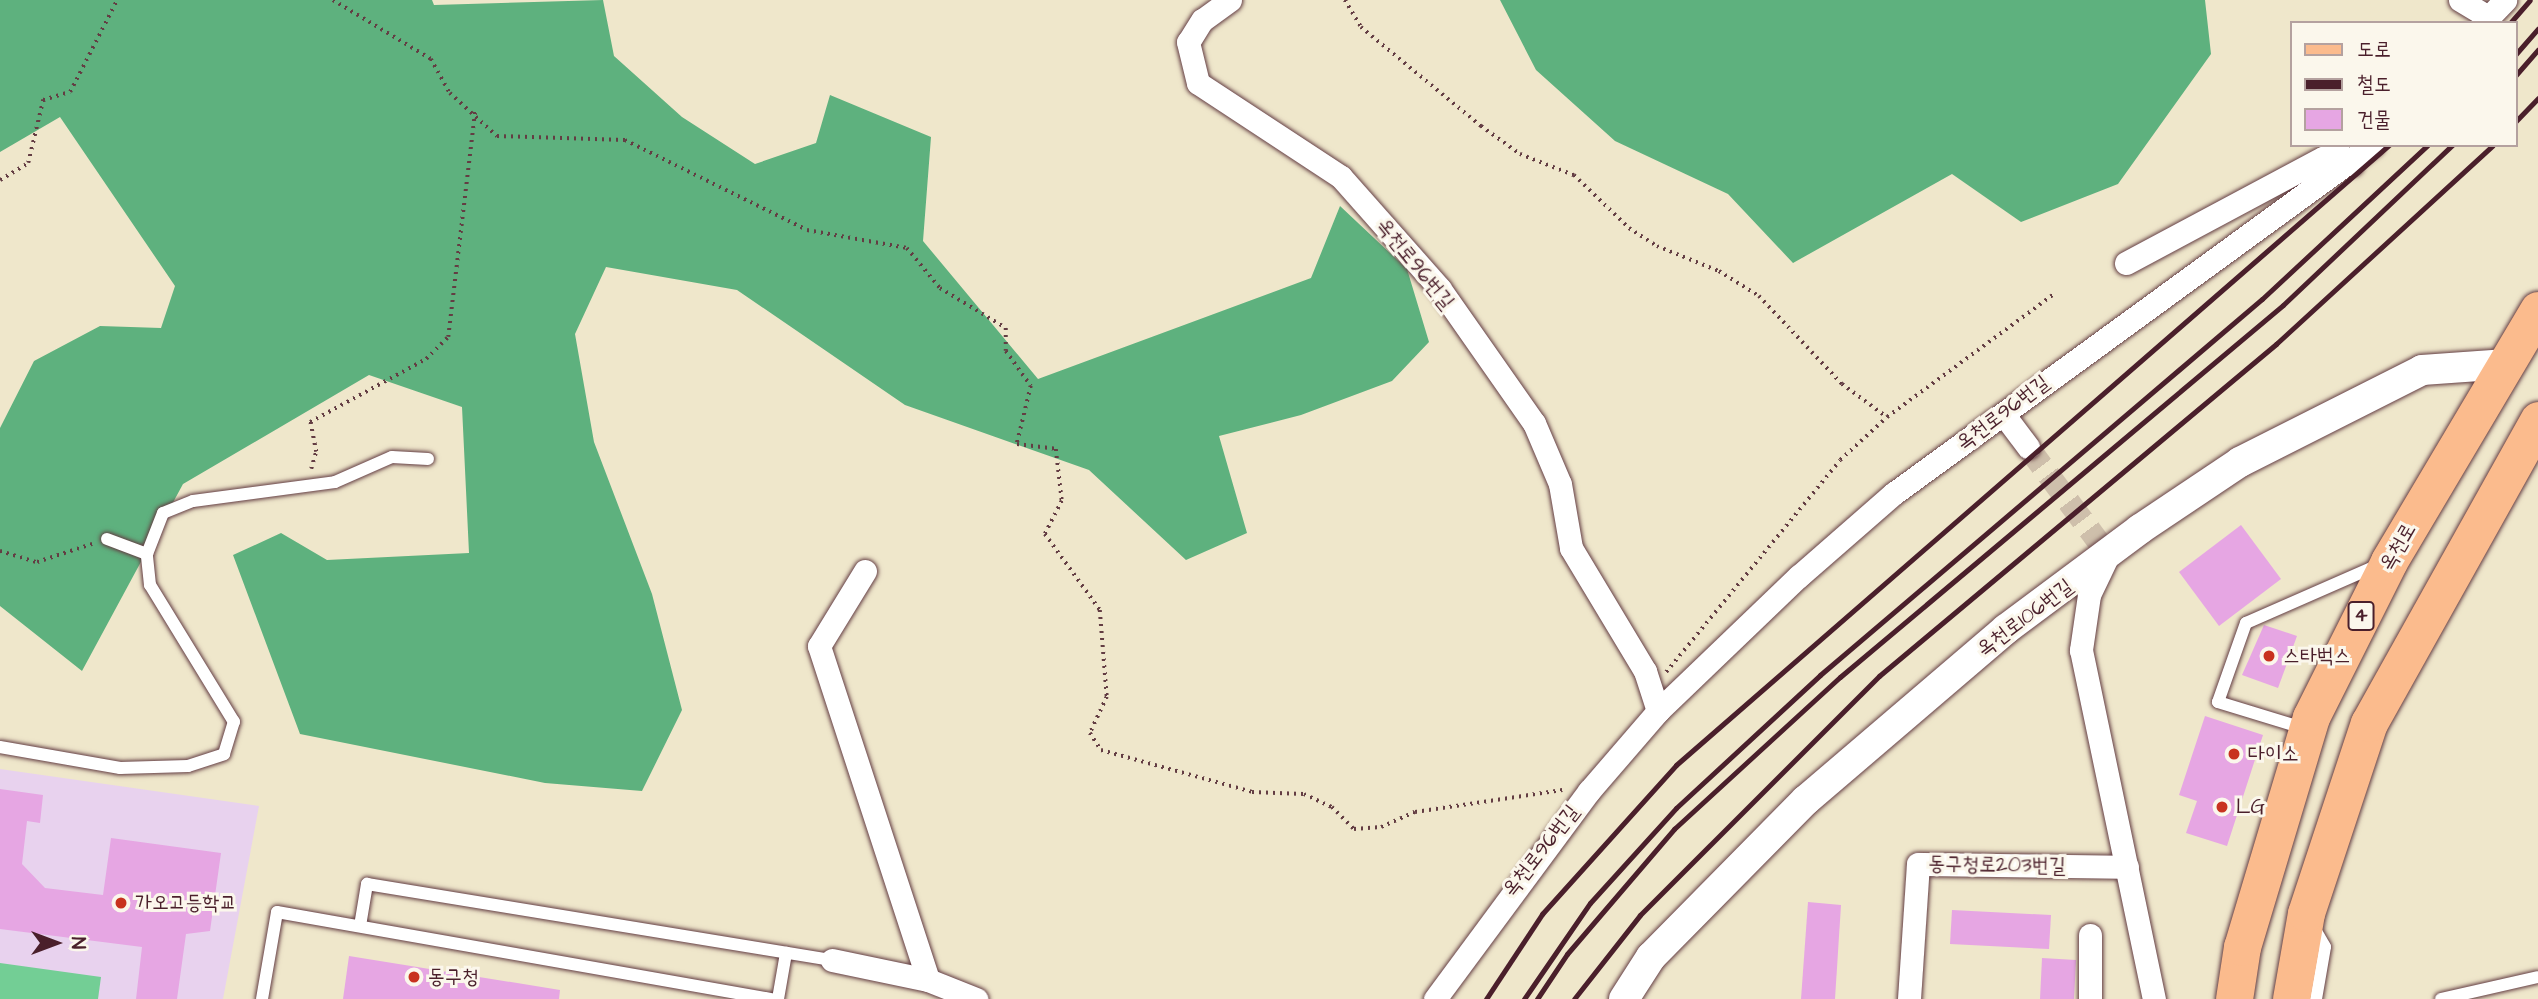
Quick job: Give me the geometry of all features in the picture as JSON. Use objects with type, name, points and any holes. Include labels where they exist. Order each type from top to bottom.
[{"type":"main road","name":"옥천로","points":[[2234,999],[2242,947],[2306,730],[2389,561],[2538,310]]},
{"type":"main road","points":[[2291,999],[2306,914],[2368,723],[2538,420]]},
{"type":"street","name":"옥천로96번길","points":[[1230,0],[1202,20],[1188,42],[1198,83],[1341,177],[1440,289],[1534,423],[1560,484],[1572,548],[1645,671],[1661,709]]},
{"type":"street","points":[[2460,0],[2486,20],[2505,0]]},
{"type":"street","name":"옥천로96번길","points":[[1435,999],[1589,791],[1661,709],[1893,494],[2004,415],[2114,329],[2352,164],[2370,147]]},
{"type":"street","points":[[2126,263],[2323,158],[2337,152],[2352,164]]},
{"type":"street","name":"옥천로106번길","points":[[1624,999],[1651,957],[1806,800],[2104,548],[2240,462],[2422,370],[2507,364]]},
{"type":"street","points":[[2004,415],[2028,447]]},
{"type":"street","points":[[2104,548],[2089,595],[2081,650],[2154,999]]},
{"type":"street","points":[[865,571],[819,646],[928,980]]},
{"type":"street","name":"동구청로203번길","points":[[1909,999],[1918,864],[2127,867]]},
{"type":"street","points":[[2090,936],[2090,999]]},
{"type":"street","points":[[832,960],[928,980],[976,999]]},
{"type":"lane","points":[[0,747],[120,768],[188,766],[224,754],[234,722],[150,585],[148,554],[163,513],[193,501],[306,488],[392,457],[428,459]]},
{"type":"lane","points":[[107,539],[148,554]]},
{"type":"lane","points":[[2306,730],[2218,702],[2246,623],[2389,561]]},
{"type":"lane","points":[[360,926],[367,884],[832,960]]},
{"type":"lane","points":[[262,999],[277,912],[771,999]]},
{"type":"lane","points":[[2306,914],[2325,947],[2316,999]]},
{"type":"lane","points":[[778,999],[786,953]]},
{"type":"lane","points":[[2441,999],[2538,977]]},
{"type":"path","points":[[0,180],[28,163],[43,100],[70,92],[117,0]]},
{"type":"path","points":[[333,0],[431,59],[450,93],[475,110],[497,136],[625,140],[807,230],[907,248],[940,288],[1006,328],[1006,351],[1031,387],[1017,444],[1056,449],[1062,500],[1045,534],[1100,610],[1107,697],[1090,733],[1101,750],[1252,792],[1304,794],[1332,807],[1354,829],[1548,789],[1589,791]]},
{"type":"path","points":[[1345,0],[1361,27],[1481,126],[1520,154],[1574,175],[1629,228],[1657,246],[1719,271],[1759,296],[1842,384],[1886,417]]},
{"type":"path","points":[[306,488],[316,452],[310,422],[426,359],[448,337],[475,110]]},
{"type":"path","points":[[1661,709],[1662,676],[1840,460],[1886,417],[2055,293]]},
{"type":"path","points":[[0,551],[37,562],[107,539]]},
{"type":"shaded area","name":"가오고등학교","points":[[0,769],[259,806],[223,999],[0,999]]},
{"type":"green space","points":[[0,0],[432,0],[434,5],[603,0],[614,56],[682,117],[755,164],[816,143],[830,95],[931,137],[923,241],[1038,379],[1311,278],[1340,206],[1407,269],[1429,342],[1392,381],[1301,415],[1219,436],[1247,533],[1186,560],[1089,470],[905,405],[737,290],[606,267],[575,334],[594,442],[652,594],[682,710],[642,791],[545,783],[300,734],[233,555],[281,533],[327,560],[469,553],[462,407],[369,375],[183,484],[82,671],[0,606],[0,428],[34,361],[100,326],[161,328],[175,286],[60,117],[0,152]]},
{"type":"green space","points":[[1500,0],[2205,0],[2211,54],[2118,184],[2021,222],[1952,174],[1793,263],[1728,194],[1615,141],[1536,70]]},
{"type":"green space","points":[[0,963],[101,977],[98,999],[0,999]]},
{"type":"building","points":[[2241,525],[2281,579],[2219,626],[2179,572]]},
{"type":"building","name":"스타벅스","points":[[2264,625],[2297,636],[2278,688],[2242,675]]},
{"type":"building","points":[[2205,716],[2263,735],[2227,846],[2186,833],[2197,801],[2179,795]]},
{"type":"building","points":[[0,789],[43,795],[40,823],[27,821],[22,864],[45,888],[103,895],[111,838],[221,853],[210,931],[186,934],[177,999],[136,999],[142,947],[0,929]]},
{"type":"building","points":[[1808,902],[1841,905],[1835,999],[1801,999]]},
{"type":"building","points":[[1952,910],[2051,915],[2049,949],[1950,944]]},
{"type":"building","name":"동구청","points":[[349,956],[560,990],[559,999],[343,999]]},
{"type":"building","points":[[2042,958],[2076,960],[2074,999],[2040,999]]},
{"type":"tunnel","points":[[2028,447],[2099,542]]},
{"type":"railway","points":[[2512,21],[2530,0]]},
{"type":"railway","points":[[2517,53],[2538,29]]},
{"type":"railway","points":[[2517,74],[2538,50]]},
{"type":"railway","points":[[2517,120],[2538,98]]},
{"type":"railway","points":[[1486,999],[1542,914],[1676,765],[2387,147]]},
{"type":"railway","points":[[1524,999],[1590,903],[1676,808],[1820,675],[2262,299],[2426,147]]},
{"type":"railway","points":[[1537,999],[1567,954],[1674,829],[1840,677],[2283,305],[2450,147]]},
{"type":"railway","points":[[1574,999],[1640,915],[1879,676],[2276,344],[2491,147]]},
{"type":"place","name":"스타벅스","points":[[2269,656]]},
{"type":"place","name":"다이소","points":[[2234,754]]},
{"type":"place","name":"LG","points":[[2222,807]]},
{"type":"place","name":"가오고등학교","points":[[121,903]]},
{"type":"place","name":"동구청","points":[[414,977]]}]
